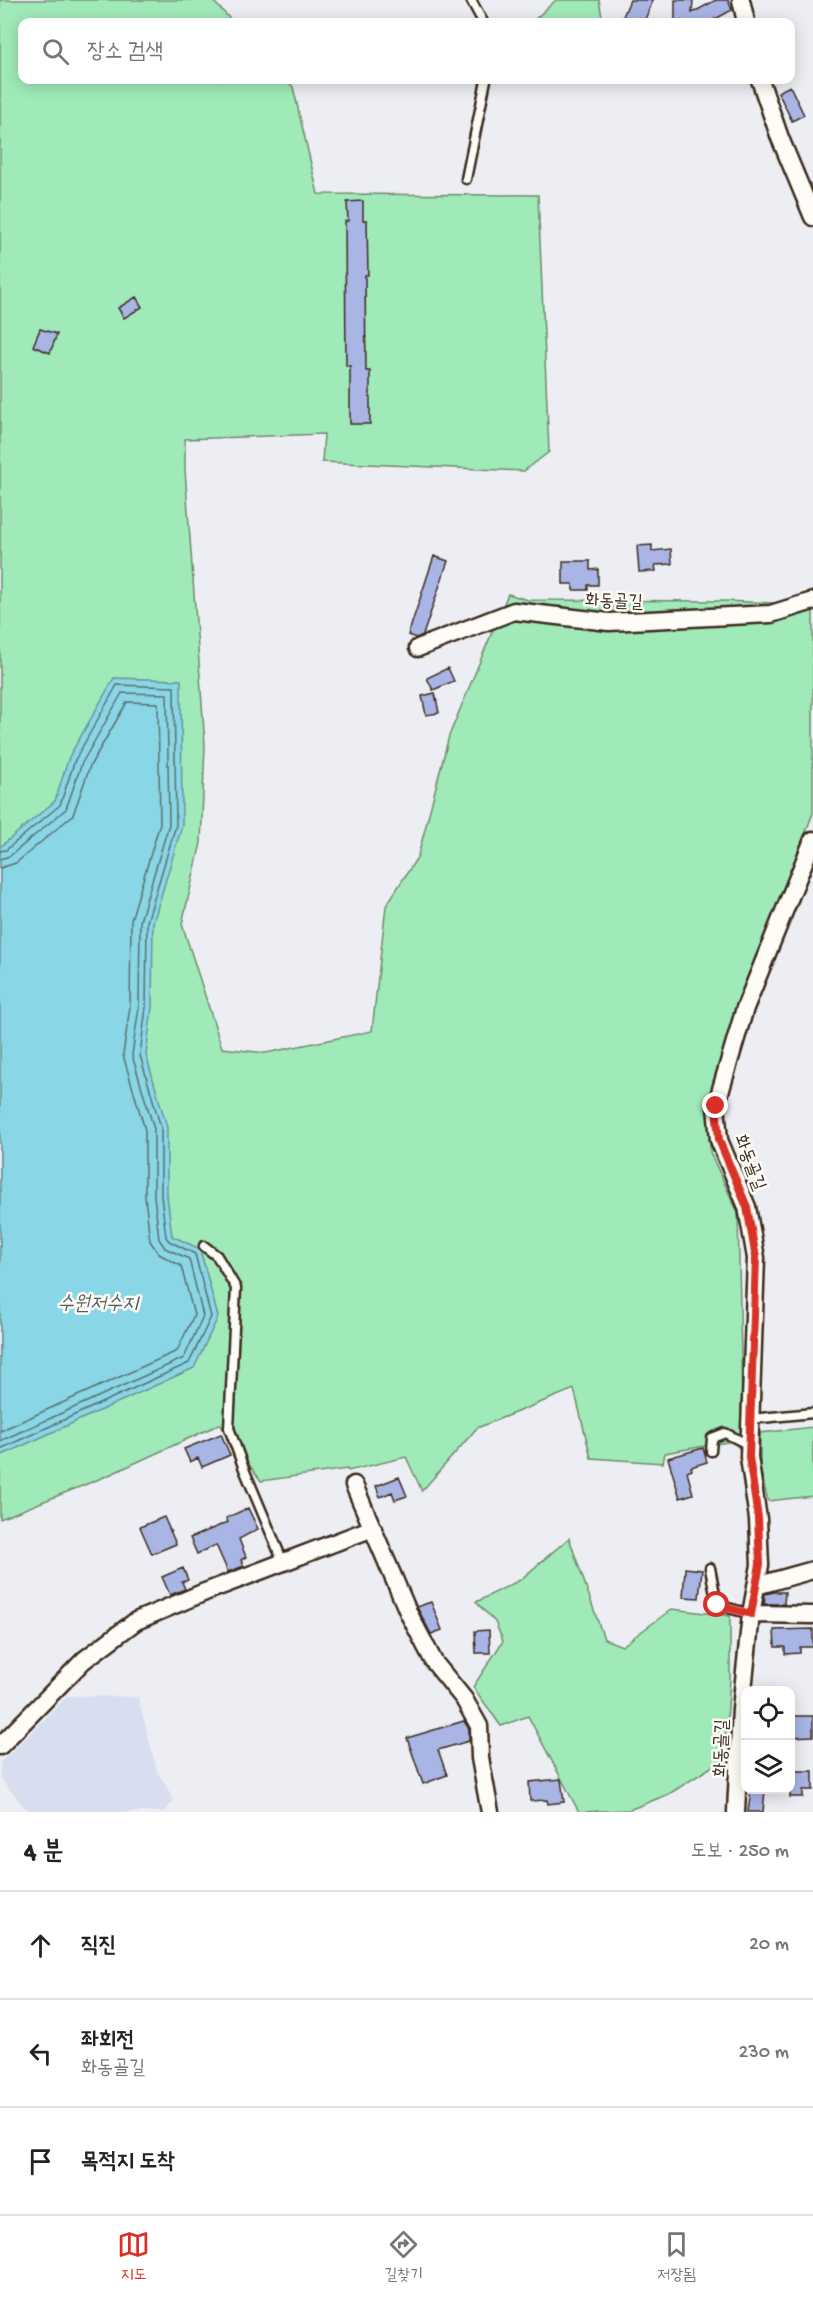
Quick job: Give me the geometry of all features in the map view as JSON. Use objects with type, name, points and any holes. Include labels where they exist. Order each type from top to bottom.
[{"type":"street","points":[[741,0],[745,18]]},
{"type":"street","points":[[761,84],[780,138],[813,218]]},
{"type":"street","name":"화동골길","points":[[418,648],[514,611],[609,622],[771,615],[813,601]]},
{"type":"street","name":"화동골길","points":[[736,1812],[741,1709],[751,1614],[760,1564],[758,1518],[749,1457],[756,1258],[747,1207],[719,1140],[716,1106],[745,1008],[813,840]]},
{"type":"street","points":[[354,1485],[409,1614],[429,1652],[464,1700],[479,1726],[480,1758],[490,1812]]},
{"type":"street","points":[[0,1746],[84,1660],[136,1621],[373,1528]]},
{"type":"street","points":[[756,1586],[813,1570]]},
{"type":"street","points":[[751,1614],[813,1615]]},
{"type":"lane","points":[[471,0],[481,18]]},
{"type":"lane","points":[[466,179],[485,84]]},
{"type":"lane","points":[[204,1246],[217,1256],[236,1288],[230,1428],[244,1469],[283,1562]]},
{"type":"lane","points":[[751,1419],[813,1413]]},
{"type":"lane","points":[[711,1451],[712,1438],[725,1433],[749,1445]]},
{"type":"lane","points":[[710,1568],[717,1605],[751,1614]]},
{"type":"shaded area","points":[[68,1696],[138,1697],[157,1771],[174,1800],[164,1812],[29,1812],[0,1778],[0,1763]]},
{"type":"green space","points":[[0,0],[212,0],[229,18],[18,18],[18,84],[290,84],[293,87],[318,194],[538,195],[549,452],[524,471],[322,462],[324,434],[185,439],[185,470],[205,745],[201,843],[182,924],[222,1048],[266,1053],[372,1031],[386,906],[418,856],[449,736],[508,594],[528,600],[778,603],[813,591],[813,813],[735,1018],[710,1107],[710,1152],[738,1213],[743,1453],[733,1441],[665,1453],[663,1463],[591,1458],[574,1389],[477,1428],[422,1491],[406,1457],[348,1471],[347,1469],[261,1481],[220,1424],[109,1475],[0,1519]]},
{"type":"green space","points":[[556,0],[599,0],[602,18],[536,18]]},
{"type":"green space","points":[[813,1427],[813,1496],[768,1501],[760,1468],[760,1433]]},
{"type":"green space","points":[[569,1538],[604,1639],[622,1646],[672,1609],[730,1616],[730,1680],[724,1759],[669,1794],[629,1810],[579,1812],[528,1716],[501,1726],[473,1687],[503,1641],[495,1622],[476,1602],[520,1580]]},
{"type":"water","name":"수원저수지","points":[[114,678],[181,680],[182,826],[153,923],[152,1008],[146,1055],[167,1127],[167,1195],[172,1236],[200,1249],[218,1317],[194,1368],[0,1456],[0,847],[55,801],[69,757]]},
{"type":"building","points":[[630,0],[653,0],[646,18],[622,18]]},
{"type":"building","points":[[675,0],[693,0],[692,13],[716,0],[728,0],[732,10],[717,18],[675,18]]},
{"type":"building","points":[[790,86],[804,115],[792,121],[778,92]]},
{"type":"building","points":[[363,201],[363,220],[367,220],[366,371],[370,371],[370,424],[350,424],[350,366],[346,366],[345,221],[348,221],[347,202]]},
{"type":"building","points":[[136,297],[142,307],[124,318],[118,308]]},
{"type":"building","points":[[40,329],[57,334],[50,353],[33,346]]},
{"type":"building","points":[[652,545],[652,551],[671,549],[672,564],[655,565],[656,571],[639,572],[637,546]]},
{"type":"building","points":[[434,556],[448,561],[423,635],[416,638],[408,635]]},
{"type":"building","points":[[563,561],[590,561],[590,570],[598,569],[598,585],[588,585],[588,590],[573,590],[573,584],[563,584]]},
{"type":"building","points":[[448,668],[454,681],[433,690],[427,678]]},
{"type":"building","points":[[435,693],[439,713],[426,715],[422,696]]},
{"type":"building","points":[[221,1434],[230,1455],[202,1467],[198,1458],[190,1462],[184,1449]]},
{"type":"building","points":[[703,1448],[707,1462],[691,1467],[692,1470],[687,1472],[693,1494],[680,1498],[668,1458]]},
{"type":"building","points":[[399,1477],[407,1496],[395,1500],[392,1492],[380,1497],[376,1486]]},
{"type":"building","points":[[248,1508],[258,1529],[239,1539],[246,1557],[241,1560],[244,1566],[228,1572],[216,1545],[197,1554],[190,1538],[228,1522],[226,1518]]},
{"type":"building","points":[[164,1517],[176,1544],[152,1554],[140,1527]]},
{"type":"building","points":[[183,1568],[188,1580],[182,1582],[185,1589],[170,1595],[162,1577]]},
{"type":"building","points":[[685,1568],[702,1570],[699,1598],[683,1597]]},
{"type":"building","points":[[785,1592],[784,1604],[764,1604],[765,1594]]},
{"type":"building","points":[[431,1602],[442,1630],[431,1634],[417,1607]]},
{"type":"building","points":[[813,1629],[813,1647],[800,1647],[800,1653],[785,1654],[785,1647],[775,1647],[774,1630]]},
{"type":"building","points":[[489,1630],[490,1653],[476,1653],[475,1631]]},
{"type":"building","points":[[795,1716],[813,1716],[813,1736],[795,1737]]},
{"type":"building","points":[[464,1721],[469,1729],[469,1741],[438,1750],[447,1775],[423,1784],[407,1738]]},
{"type":"building","points":[[795,1771],[813,1771],[813,1790],[803,1790],[803,1797],[790,1797],[790,1794],[795,1794]]},
{"type":"building","points":[[561,1779],[564,1802],[548,1804],[547,1800],[530,1801],[529,1782]]},
{"type":"building","points":[[750,1794],[765,1794],[763,1812],[748,1812]]},
{"type":"route","points":[[716,1106],[719,1140],[747,1207],[756,1258],[749,1457],[758,1518],[760,1564],[751,1614],[717,1605]]}]
